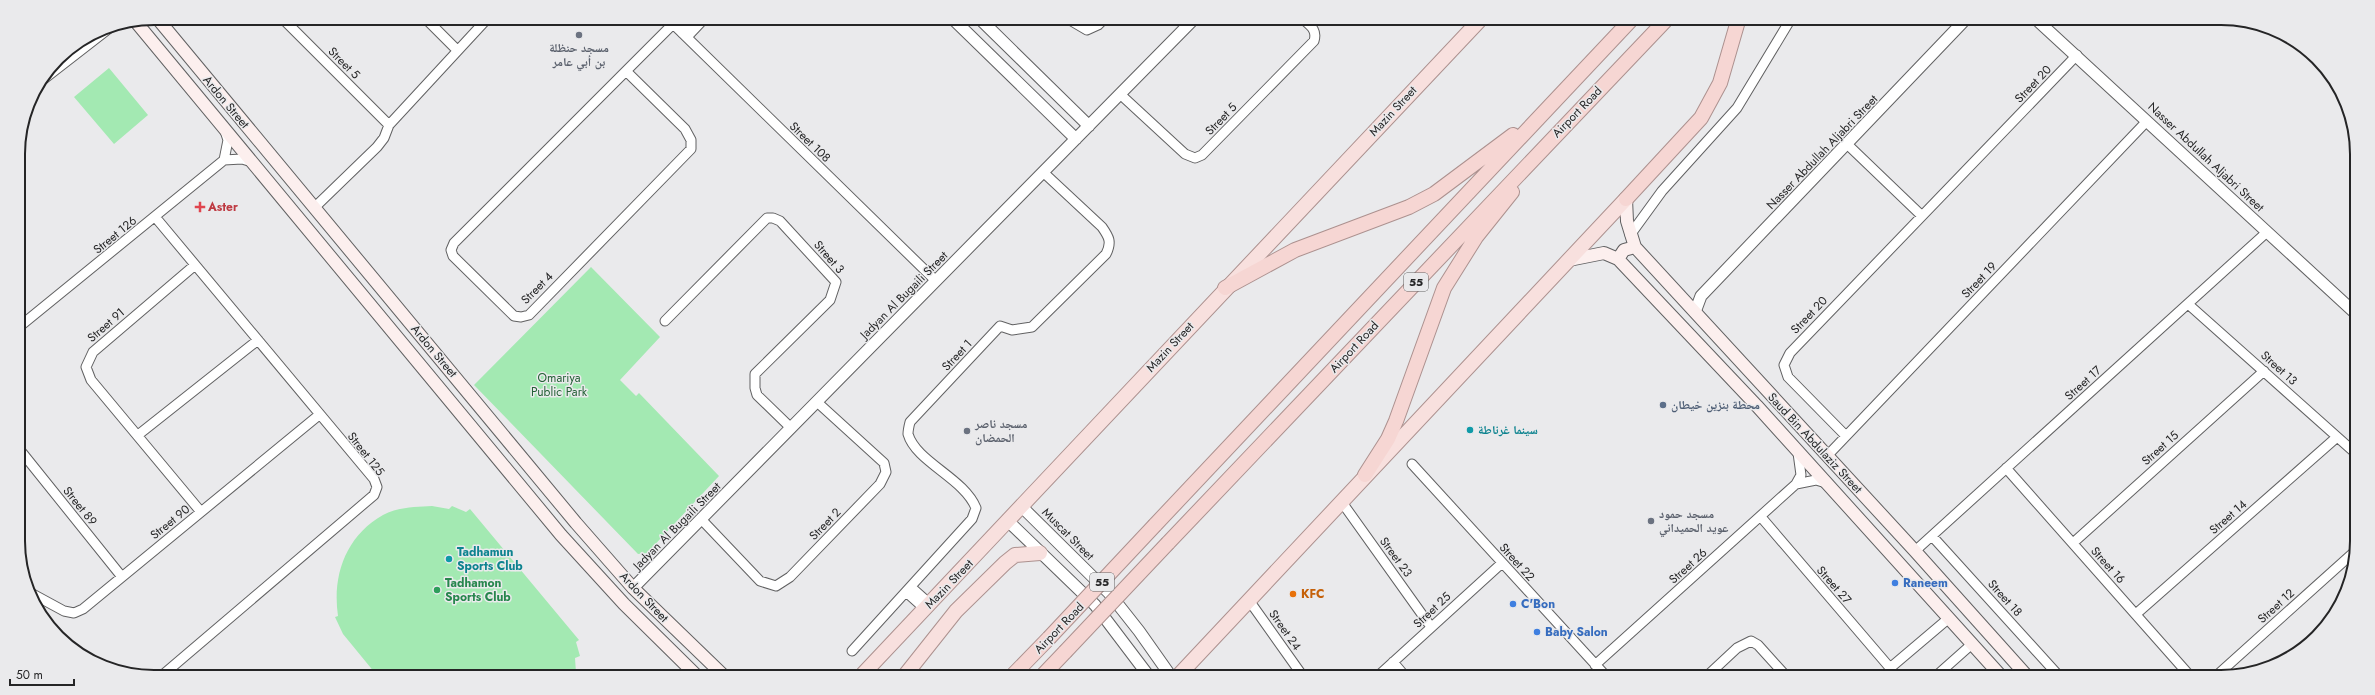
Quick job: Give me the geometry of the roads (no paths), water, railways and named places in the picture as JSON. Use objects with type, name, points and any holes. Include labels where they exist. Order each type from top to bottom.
[{"type":"highway","name":"Airport Road","points":[[1018,670],[1050,638],[1626,25]]},
{"type":"highway","name":"Airport Road","points":[[1048,670],[1574,114],[1661,25]]},
{"type":"highway","points":[[1626,198],[1700,118],[1720,83],[1737,25]]},
{"type":"highway","points":[[1365,475],[1388,439],[1414,375],[1438,303],[1452,274],[1476,238],[1574,114]]},
{"type":"highway","points":[[1225,288],[1295,250],[1409,207],[1434,194],[1535,121]]},
{"type":"main road","name":"Ardon Street","points":[[162,25],[438,355],[576,523],[634,588],[718,670]]},
{"type":"main road","name":"Mazin Street","points":[[866,670],[928,607],[1225,288],[1475,25]]},
{"type":"main road","name":"Ardon Street","points":[[139,26],[561,535],[691,670]]},
{"type":"main road","name":"Saud Bin Abdulaziz Street","points":[[1626,198],[1626,221],[1634,247],[1915,551],[2022,670]]},
{"type":"main road","points":[[1185,670],[1248,599],[1626,198]]},
{"type":"main road","points":[[1618,259],[1624,250],[1634,247]]},
{"type":"main road","name":"Saud Bin Abdulaziz Street","points":[[1569,260],[1592,254],[1604,253],[1618,259],[1757,406],[1996,670]]},
{"type":"main road","points":[[424,368],[432,370],[437,366],[439,361],[438,355]]},
{"type":"main road","points":[[1740,388],[1750,388],[1754,377]]},
{"type":"main road","points":[[1757,406],[1760,396],[1769,393]]},
{"type":"main road","points":[[561,535],[565,525],[576,523]]},
{"type":"main road","points":[[909,670],[956,611],[1005,563],[1016,555],[1040,553]]},
{"type":"main road","points":[[681,660],[691,654],[692,645]]},
{"type":"main road","points":[[1989,662],[1995,665],[2000,664],[2007,653]]},
{"type":"street","name":"Street 5","points":[[289,25],[389,125]]},
{"type":"street","points":[[432,25],[457,50]]},
{"type":"street","points":[[314,208],[377,148],[384,138],[389,125],[481,25]]},
{"type":"street","name":"Street 4","points":[[627,72],[686,129],[692,140],[691,149],[529,315],[521,317],[514,316],[453,256],[451,250],[454,243],[534,161],[627,72],[667,25]]},
{"type":"street","name":"Street 108","points":[[674,25],[936,282]]},
{"type":"street","points":[[684,35],[691,25]]},
{"type":"street","points":[[684,35],[696,25]]},
{"type":"street","points":[[959,25],[1076,139]]},
{"type":"street","points":[[986,25],[1089,126]]},
{"type":"street","points":[[1078,25],[1087,30],[1098,25]]},
{"type":"street","name":"Jadyan Al Bugaili Street","points":[[634,588],[1188,25]]},
{"type":"street","name":"Street 5","points":[[1120,94],[1185,154],[1195,158],[1202,155],[1314,41],[1314,30],[1310,25]]},
{"type":"street","points":[[1630,235],[1658,196],[1737,108],[1787,25]]},
{"type":"street","name":"Nasser Abdullah Aljabri Street","points":[[1698,299],[1848,145],[1960,25]]},
{"type":"street","name":"Nasser Abdullah Aljabri Street","points":[[2042,25],[2350,308]]},
{"type":"street","points":[[59,67],[96,38]]},
{"type":"street","points":[[1000,64],[1005,66],[1013,62],[1014,52]]},
{"type":"street","name":"Street 20","points":[[1846,436],[1788,377],[1784,365],[1790,353],[2077,56]]},
{"type":"street","points":[[1018,82],[1020,74],[1031,69]]},
{"type":"street","name":"Street 19","points":[[1827,456],[2148,121]]},
{"type":"street","points":[[224,129],[228,140],[224,160],[242,159],[253,162]]},
{"type":"street","points":[[1848,145],[1922,216]]},
{"type":"street","name":"Street 126","points":[[25,322],[156,218],[224,160]]},
{"type":"street","name":"Street 1","points":[[852,651],[972,519],[976,508],[971,496],[916,448],[908,433],[910,422],[1000,326],[1012,330],[1032,327],[1106,254],[1110,246],[1109,237],[1102,227],[1044,172]]},
{"type":"street","name":"Street 125","points":[[156,218],[374,479],[377,487],[374,495],[167,670]]},
{"type":"street","name":"Street 3","points":[[665,321],[767,218],[774,218],[780,222],[836,282],[830,300],[755,374],[754,388],[757,395],[791,428]]},
{"type":"street","name":"Street 17","points":[[1915,551],[2267,232]]},
{"type":"street","name":"Street 91","points":[[195,265],[93,352],[88,359],[86,367],[91,380],[201,512]]},
{"type":"street","points":[[1684,301],[1698,299],[1695,312]]},
{"type":"street","name":"Street 13","points":[[2188,304],[2350,448]]},
{"type":"street","points":[[138,435],[258,340]]},
{"type":"street","name":"Street 15","points":[[2073,543],[2264,371]]},
{"type":"street","name":"Street 2","points":[[702,519],[760,581],[776,586],[790,577],[880,484],[886,472],[884,463],[817,402]]},
{"type":"street","name":"Street 90","points":[[37,597],[64,611],[74,613],[83,609],[319,415]]},
{"type":"street","name":"Street 14","points":[[2136,614],[2337,437]]},
{"type":"street","points":[[1796,484],[1801,475],[1798,453]]},
{"type":"street","name":"Street 89","points":[[25,456],[122,577]]},
{"type":"street","name":"Street 22","points":[[1412,464],[1600,670]]},
{"type":"street","name":"Street 16","points":[[2006,468],[2185,670]]},
{"type":"street","points":[[1796,484],[1816,480],[1826,483]]},
{"type":"street","name":"Street 26","points":[[1596,665],[1796,484]]},
{"type":"street","name":"Street 23","points":[[1341,501],[1431,627]]},
{"type":"street","name":"Muscat Street","points":[[1022,507],[1109,593],[1139,631],[1166,670]]},
{"type":"street","name":"Street 27","points":[[1760,517],[1890,668]]},
{"type":"street","points":[[1008,521],[1095,605],[1145,670]]},
{"type":"street","name":"Street 18","points":[[1932,536],[2054,670]]},
{"type":"street","name":"Street 12","points":[[2223,670],[2349,556]]},
{"type":"street","name":"Street 25","points":[[1384,670],[1502,563]]},
{"type":"street","points":[[909,590],[928,607]]},
{"type":"street","name":"Street 24","points":[[1248,599],[1298,670]]},
{"type":"street","points":[[1890,668],[1949,618]]},
{"type":"street","points":[[1713,670],[1737,648],[1751,641],[1758,645],[1781,670]]},
{"type":"street","points":[[1943,670],[1972,644]]},
{"type":"street","points":[[1393,662],[1400,670]]},
{"type":"place","name":"مسجد حنظلة بن أبي عامر","points":[[579,35]]},
{"type":"place","name":"Aster","points":[[200,207]]},
{"type":"place","name":"محطة بنزين خيطان","points":[[1663,405]]},
{"type":"place","name":"سينما غرناطة","points":[[1470,430]]},
{"type":"place","name":"مسجد ناصر الحمضان","points":[[967,431]]},
{"type":"place","name":"مسجد حمود عويد الحميداني","points":[[1651,521]]},
{"type":"place","name":"Tadhamun Sports Club","points":[[449,559]]},
{"type":"place","name":"Raneem","points":[[1895,583]]},
{"type":"place","name":"Tadhamon Sports Club","points":[[437,590]]},
{"type":"place","name":"KFC","points":[[1293,594]]},
{"type":"place","name":"C'Bon","points":[[1513,604]]},
{"type":"place","name":"Baby Salon","points":[[1537,632]]},
{"type":"park label","name":"Omariya Public Park","points":[[559,385]]}]
